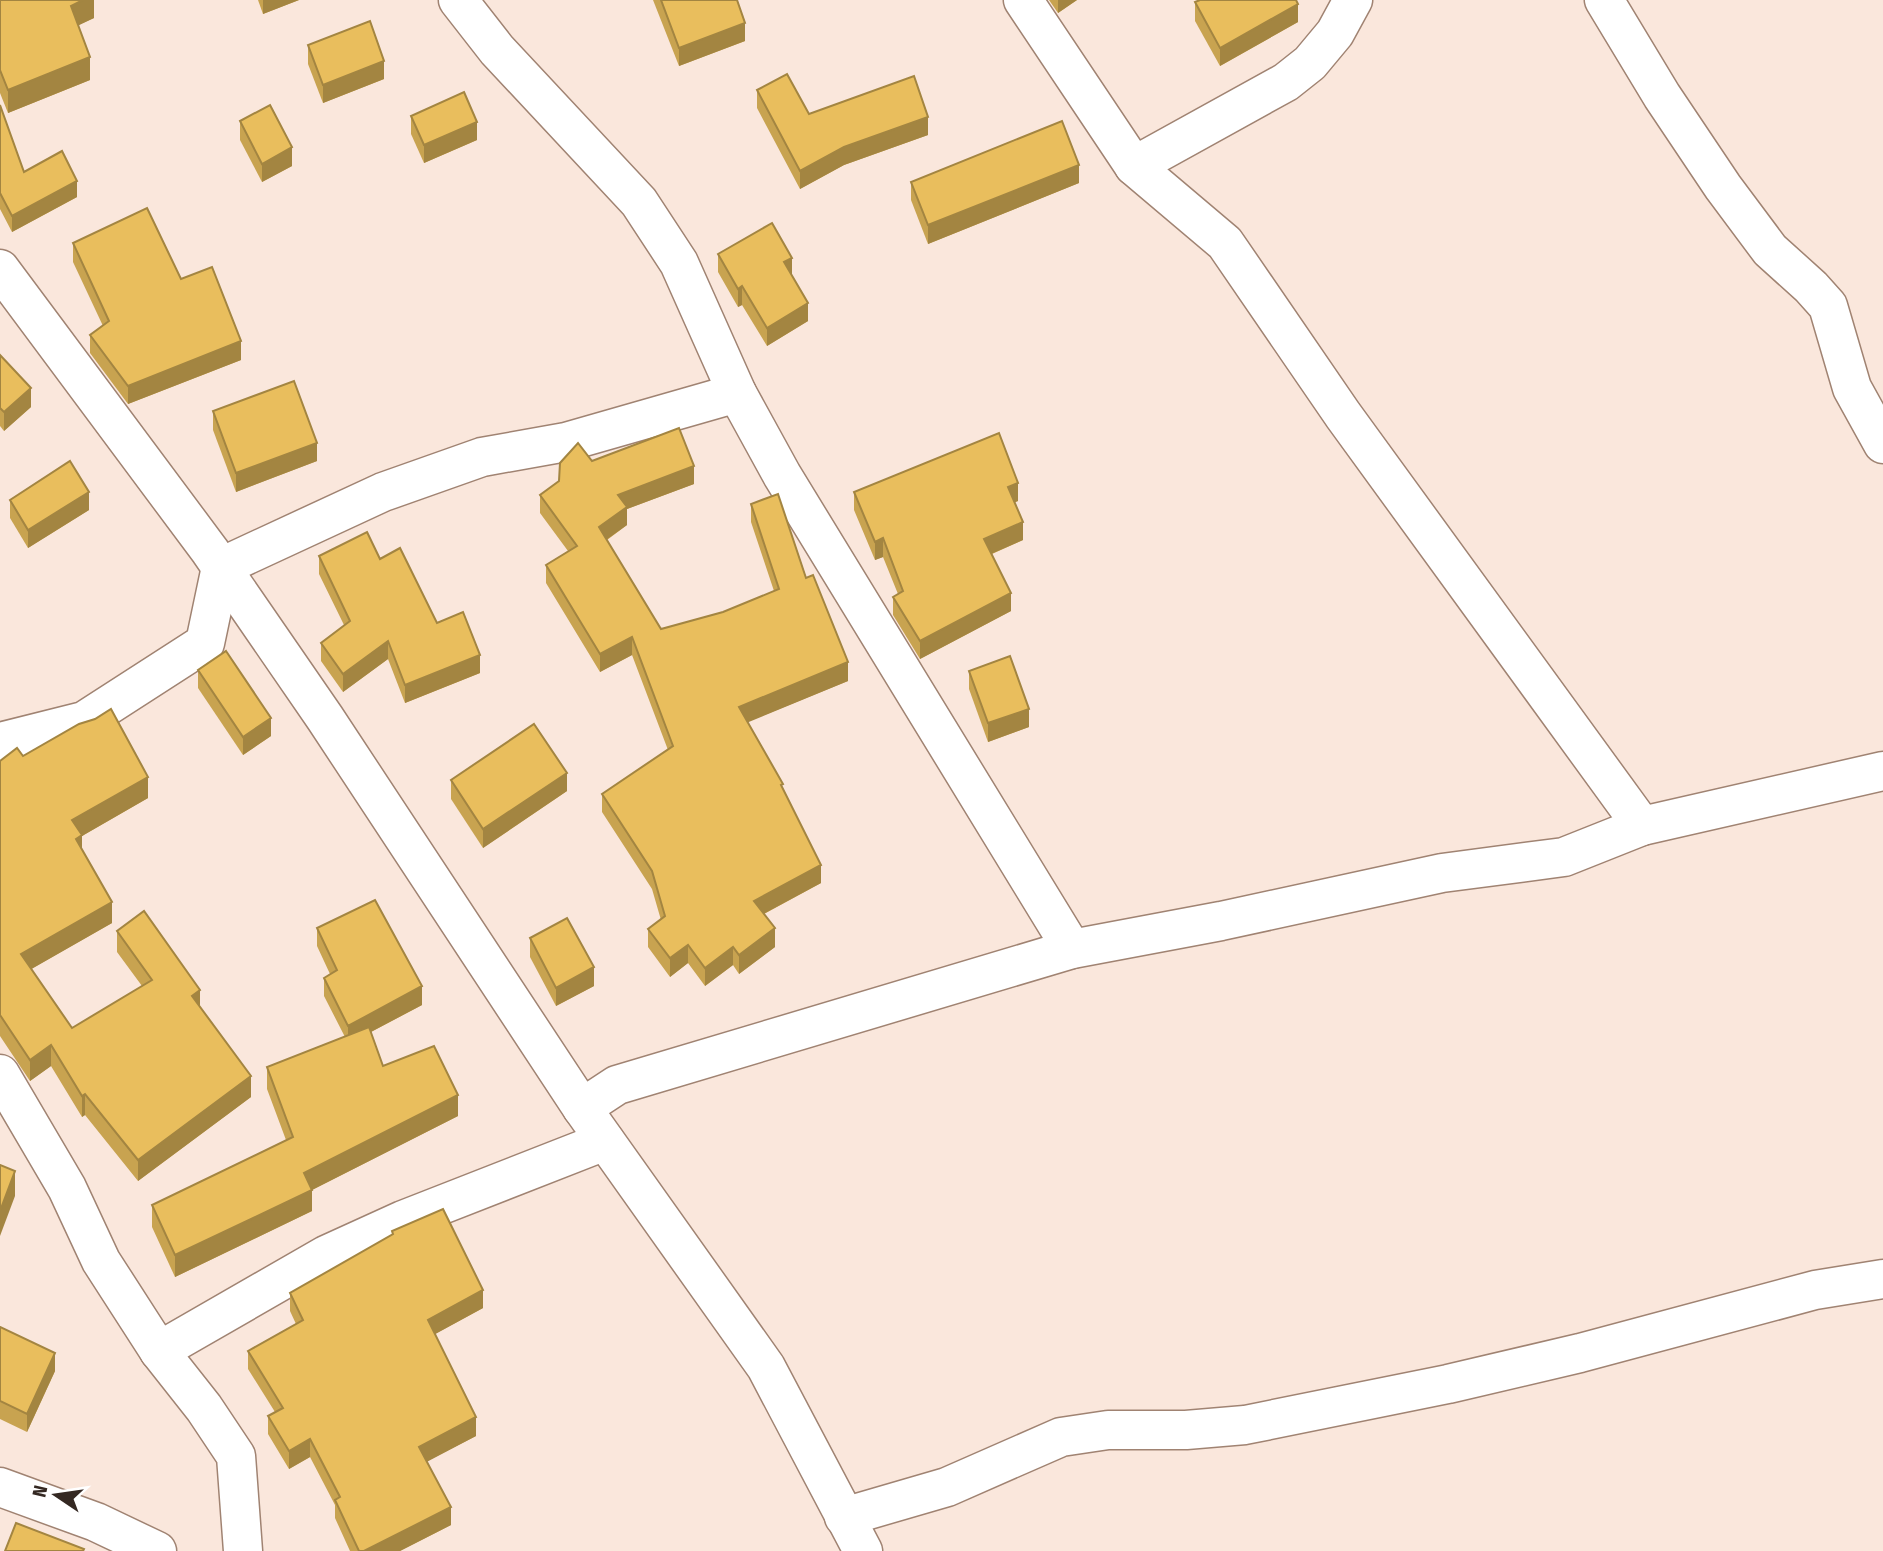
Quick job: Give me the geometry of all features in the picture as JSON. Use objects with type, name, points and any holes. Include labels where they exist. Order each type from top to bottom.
[{"type":"street","points":[[458,0],[498,50],[639,202],[679,263],[737,393],[782,475],[1072,948]]},
{"type":"street","points":[[1023,0],[1134,166],[1225,243],[1343,415],[1642,826]]},
{"type":"street","points":[[1134,166],[1286,82],[1310,63],[1335,33],[1353,0]]},
{"type":"street","points":[[1604,0],[1662,96],[1723,187],[1770,250],[1828,306],[1852,388],[1883,444]]},
{"type":"street","points":[[0,270],[221,567],[325,718],[582,1108],[766,1367],[863,1551]]},
{"type":"street","points":[[221,567],[383,492],[482,457],[566,442],[737,393]]},
{"type":"street","points":[[0,742],[84,721],[205,643],[221,567]]},
{"type":"street","points":[[582,1108],[617,1085],[1072,948],[1221,921],[1442,873],[1564,857],[1642,826],[1883,771]]},
{"type":"street","points":[[0,1074],[66,1188],[101,1261],[159,1351],[204,1408],[236,1456],[243,1551]]},
{"type":"street","points":[[159,1351],[326,1255],[403,1220],[606,1141]]},
{"type":"street","points":[[844,1517],[947,1487],[1062,1437],[1108,1430],[1186,1430],[1245,1425],[1448,1384],[1580,1353],[1815,1290],[1883,1279]]},
{"type":"street","points":[[0,1487],[96,1522],[157,1551]]},
{"type":"building","points":[[0,0],[83,0],[71,6],[90,57],[8,90],[0,70]]},
{"type":"building","points":[[661,0],[737,0],[745,23],[679,48]]},
{"type":"building","points":[[1296,0],[1298,4],[1220,48],[1195,2]]},
{"type":"building","points":[[370,21],[384,61],[323,85],[308,45]]},
{"type":"building","points":[[787,74],[809,114],[914,76],[928,117],[844,147],[800,171],[757,90]]},
{"type":"building","points":[[464,92],[477,122],[424,145],[411,116]]},
{"type":"building","points":[[0,105],[24,172],[62,151],[77,181],[12,216],[0,193]]},
{"type":"building","points":[[270,105],[292,147],[262,164],[240,121]]},
{"type":"building","points":[[1062,121],[1079,165],[928,225],[911,182]]},
{"type":"building","points":[[147,208],[181,279],[212,267],[241,341],[128,386],[90,335],[109,321],[73,243]]},
{"type":"building","points":[[772,223],[792,258],[784,262],[808,303],[767,328],[742,286],[738,289],[718,254]]},
{"type":"building","points":[[0,355],[31,388],[4,412],[0,408]]},
{"type":"building","points":[[294,381],[317,443],[236,473],[213,411]]},
{"type":"building","points":[[679,428],[694,466],[618,495],[627,507],[599,527],[661,629],[723,612],[779,589],[751,504],[778,494],[806,578],[813,575],[848,662],[739,707],[783,784],[781,785],[821,865],[754,901],[775,928],[739,955],[733,947],[705,968],[688,945],[670,958],[648,929],[665,916],[652,871],[602,794],[673,746],[632,637],[600,654],[546,565],[577,546],[540,495],[559,481],[560,463],[578,443],[592,461]]},
{"type":"building","points":[[999,433],[1018,483],[1008,487],[1023,522],[984,539],[1011,593],[920,641],[893,597],[903,591],[883,538],[875,542],[854,492]]},
{"type":"building","points":[[70,461],[89,492],[28,530],[10,500]]},
{"type":"building","points":[[367,532],[380,559],[400,548],[437,623],[463,612],[480,655],[405,685],[388,641],[343,674],[321,643],[350,621],[319,556]]},
{"type":"building","points":[[226,651],[271,718],[243,737],[198,670]]},
{"type":"building","points":[[1010,656],[1029,709],[988,723],[969,671]]},
{"type":"building","points":[[111,709],[148,777],[72,820],[82,835],[76,839],[112,902],[21,954],[72,1028],[152,980],[117,931],[144,911],[200,990],[192,996],[251,1076],[138,1160],[85,1094],[82,1096],[51,1045],[30,1060],[0,1015],[0,761],[17,748],[23,756]]},
{"type":"building","points":[[534,724],[567,773],[483,829],[451,780]]},
{"type":"building","points":[[375,900],[422,986],[348,1026],[324,978],[337,970],[317,928]]},
{"type":"building","points":[[567,918],[594,967],[556,988],[530,938]]},
{"type":"building","points":[[369,1027],[383,1066],[434,1046],[458,1095],[304,1173],[312,1190],[175,1255],[152,1205],[293,1137],[267,1067]]},
{"type":"building","points":[[0,1165],[15,1171],[0,1211]]},
{"type":"building","points":[[443,1209],[483,1290],[428,1320],[476,1417],[419,1447],[451,1507],[364,1551],[359,1551],[335,1500],[340,1497],[310,1439],[289,1451],[268,1416],[283,1408],[248,1351],[303,1320],[290,1293],[393,1234],[392,1231]]},
{"type":"building","points":[[0,1327],[55,1353],[27,1414],[0,1401]]},
{"type":"building","points":[[16,1523],[84,1549],[5,1551]]}]
